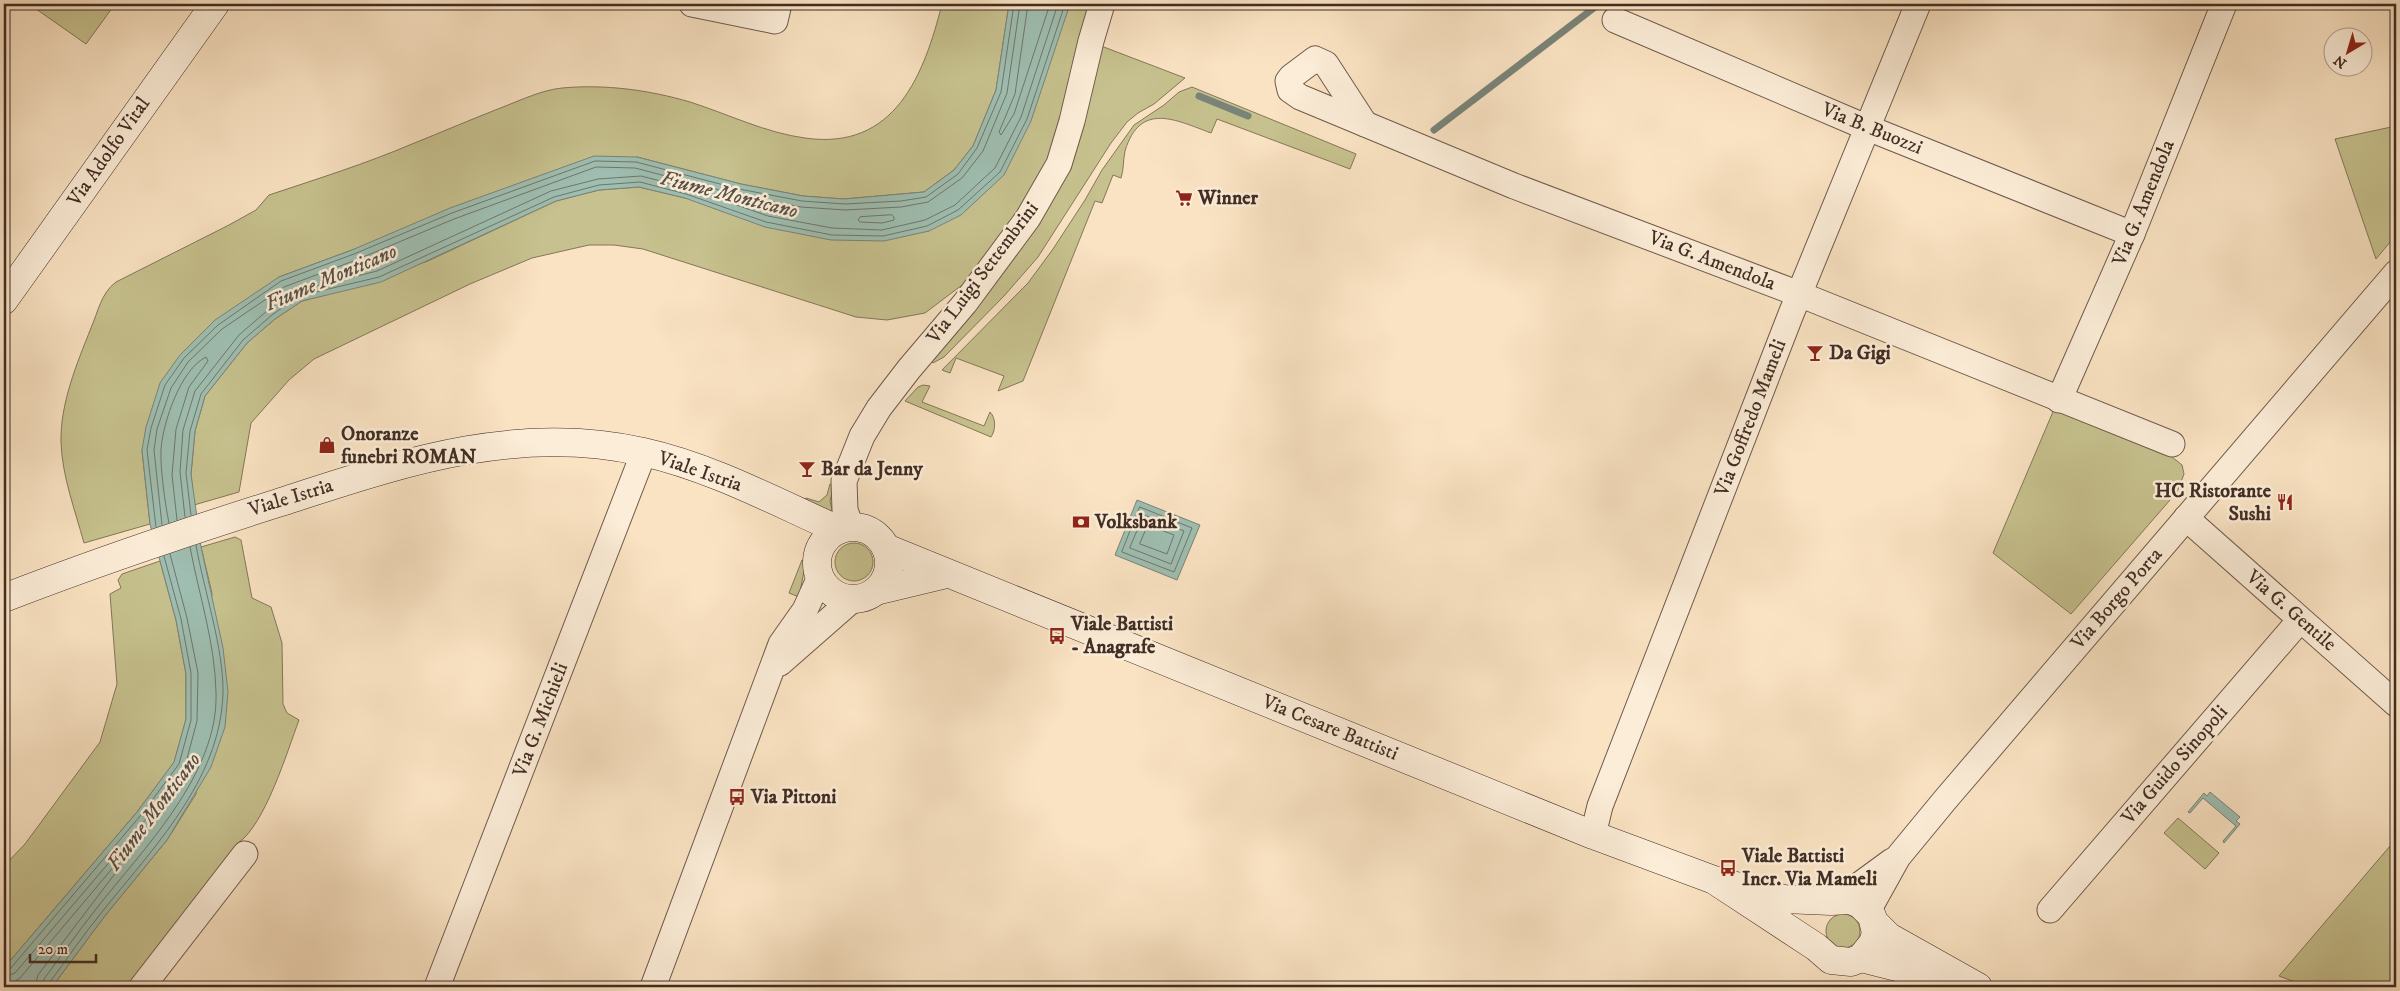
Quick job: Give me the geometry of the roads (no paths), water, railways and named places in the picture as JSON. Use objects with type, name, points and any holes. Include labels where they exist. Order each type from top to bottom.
[{"type":"street","name":"Via Adolfo Vital","points":[[4,300],[215,4]]},
{"type":"street","points":[[692,4],[775,21],[779,4]]},
{"type":"street","name":"Via Luigi Settembrini","points":[[845,528],[844,481],[862,436],[879,408],[964,303],[1028,218],[1059,164],[1102,4]]},
{"type":"street","name":"Via Goffredo Mameli","points":[[1593,835],[1600,806],[1799,294],[1918,4]]},
{"type":"street","name":"Via G. Amendola","points":[[2059,400],[2132,234],[2224,4]]},
{"type":"street","name":"Via B. Buozzi","points":[[1614,20],[1868,128],[2132,234]]},
{"type":"street","name":"Via G. Amendola","points":[[1365,124],[1514,186],[1799,294],[2172,444]]},
{"type":"street","name":"Via Borgo Porta","points":[[1835,900],[1898,857],[2396,273]]},
{"type":"street","name":"Viale Istria","points":[[4,598],[234,516],[392,466],[474,447],[550,442],[594,445],[644,452],[718,476],[787,507],[845,528]]},
{"type":"street","name":"Via G. Michieli","points":[[437,987],[644,452]]},
{"type":"street","name":"Viale Istria","points":[[787,507],[820,564]]},
{"type":"street","name":"Via G. Gentile","points":[[2186,518],[2396,704]]},
{"type":"street","points":[[653,987],[770,673],[781,644],[805,610],[827,539],[845,528],[862,528],[872,532],[886,548],[889,559],[888,571],[884,582],[864,595],[770,673]]},
{"type":"street","name":"Via Cesare Battisti","points":[[886,548],[1593,835],[1714,880],[1784,900],[1850,900],[1871,917],[1889,937],[1978,987]]},
{"type":"street","points":[[820,564],[834,593],[864,595],[947,574]]},
{"type":"street","name":"Via Guido Sinopoli","points":[[2050,910],[2300,620]]},
{"type":"street","points":[[142,987],[244,854]]},
{"type":"street","name":"Via Borgo Porta","points":[[1871,917],[1898,857]]},
{"type":"street","name":"Via Cesare Battisti","points":[[1714,880],[1816,947],[1822,955],[1841,963],[1861,958],[1978,987]]},
{"type":"street","points":[[1816,947],[1812,937],[1812,926],[1815,916],[1822,907],[1835,900]]},
{"type":"street","points":[[1861,958],[1873,943],[1871,917]]},
{"type":"water","name":"Fiume Monticano","points":[[1009,4],[1070,4],[1031,121],[1004,175],[961,215],[929,231],[884,241],[831,240],[765,227],[685,198],[639,187],[599,190],[556,201],[381,282],[302,301],[275,319],[247,343],[205,396],[195,431],[191,474],[201,547],[223,648],[228,692],[225,727],[211,767],[167,840],[104,917],[52,987],[4,987],[4,968],[137,812],[174,762],[186,719],[186,674],[176,620],[150,524],[142,450],[146,427],[160,383],[180,355],[215,320],[279,277],[352,250],[450,208],[594,156],[637,157],[741,184],[803,196],[844,199],[924,192],[954,170],[973,146],[996,90]]},
{"type":"water","points":[[1137,500],[1200,525],[1177,580],[1115,555]]},
{"type":"water","points":[[2210,792],[2240,817],[2236,821],[2240,824],[2224,843],[2223,841],[2236,826],[2203,798],[2190,813],[2188,812],[2204,793],[2207,796]]},
{"type":"waterway","points":[[1434,130],[1599,4]]},
{"type":"waterway","points":[[1199,96],[1248,116]]},
{"type":"waterway","points":[[248,987],[268,987]]},
{"type":"place","name":"Winner","points":[[1184,198]]},
{"type":"place","name":"Da Gigi","points":[[1815,353]]},
{"type":"place","name":"Onoranze funebri ROMAN","points":[[327,445]]},
{"type":"place","name":"Bar da Jenny","points":[[807,469]]},
{"type":"place","name":"HC Ristorante Sushi","points":[[2285,502]]},
{"type":"place","name":"Volksbank","points":[[1081,522]]},
{"type":"place","name":"Viale Battisti - Anagrafe","points":[[1057,636]]},
{"type":"place","name":"Via Pittoni","points":[[737,797]]},
{"type":"place","name":"Viale Battisti Incr. Via Mameli","points":[[1728,868]]}]
